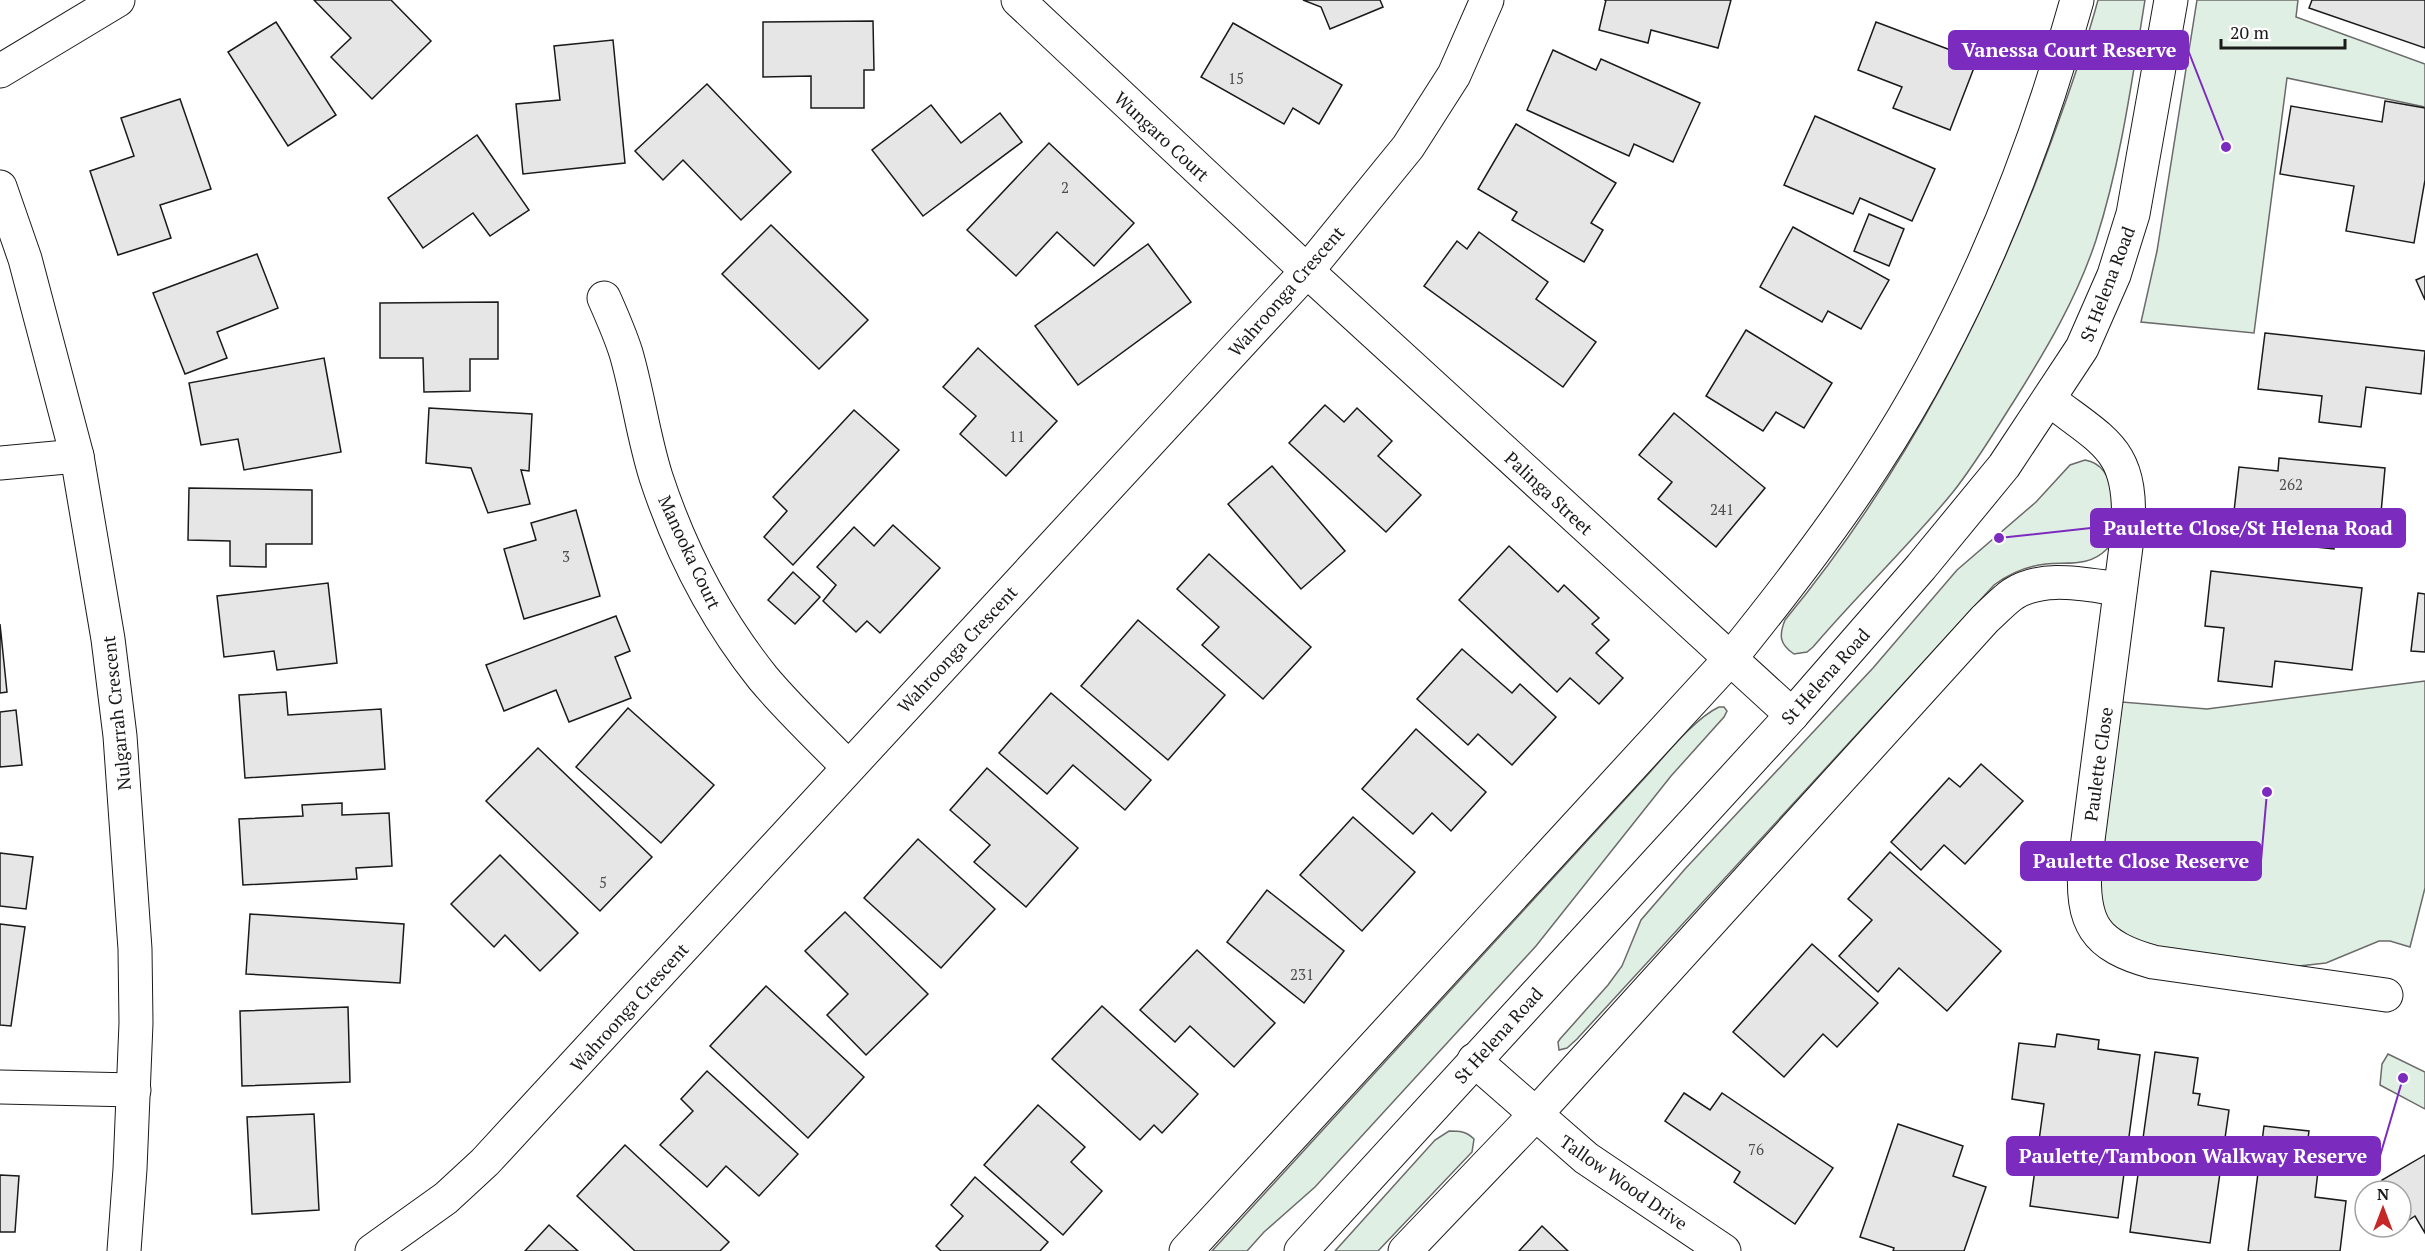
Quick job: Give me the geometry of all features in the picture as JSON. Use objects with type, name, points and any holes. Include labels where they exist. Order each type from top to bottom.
[{"type":"street","points":[[0,71],[118,0]]},
{"type":"street","name":"Wungaro Court","points":[[1018,0],[1306,271]]},
{"type":"street","name":"Wahroonga Crescent","points":[[372,1251],[446,1198],[485,1162],[1306,271],[1408,147],[1454,75],[1487,0]]},
{"type":"street","points":[[1186,1251],[1731,659],[1801,571],[1836,522],[1875,464],[1942,346],[1976,276],[2018,180],[2060,58],[2077,0]]},
{"type":"street","name":"St Helena Road","points":[[1301,1251],[1792,715],[1921,567],[2004,466],[2050,400],[2082,348],[2114,274],[2133,214],[2171,0]]},
{"type":"street","name":"Nulgarrah Crescent","points":[[0,187],[25,259],[77,456],[108,639],[120,736],[135,949],[134,1090],[124,1251]]},
{"type":"street","name":"Palinga Street","points":[[1306,271],[1792,715]]},
{"type":"street","name":"Manooka Court","points":[[604,298],[626,355],[644,437],[673,525],[716,612],[752,664],[848,767]]},
{"type":"street","name":"Paulette Close","points":[[2050,400],[2108,444],[2116,454],[2123,469],[2129,514],[2085,863],[2084,888],[2087,910],[2094,928],[2108,944],[2126,955],[2153,962],[2386,995]]},
{"type":"street","points":[[0,463],[77,456]]},
{"type":"street","points":[[1405,1251],[1535,1115],[1984,619],[2012,595],[2027,587],[2044,583],[2120,589]]},
{"type":"street","name":"Tallow Wood Drive","points":[[1474,1060],[1586,1158],[1724,1251]]},
{"type":"street","points":[[0,1087],[134,1090]]},
{"type":"green space","points":[[2098,0],[2145,0],[2125,121],[2112,181],[2096,240],[2080,282],[2026,382],[1953,492],[1813,647],[1807,652],[1794,654],[1783,643],[1782,630],[1785,620],[1867,510],[1904,452],[1970,331],[1999,269],[2057,125]]},
{"type":"green space","points":[[2197,0],[2298,0],[2296,17],[2425,64],[2425,107],[2287,78],[2254,333],[2141,322],[2157,251]]},
{"type":"green space","points":[[2085,460],[2097,464],[2105,473],[2110,484],[2113,511],[2107,549],[2086,561],[2025,568],[1994,585],[1577,1039],[1567,1048],[1559,1050],[1560,1039],[1622,966],[1641,920],[1685,869],[1873,668],[1957,570],[2036,502],[2070,465]]},
{"type":"green space","points":[[2425,681],[2425,888],[2410,947],[2390,941],[2379,941],[2326,963],[2283,966],[2144,947],[2112,924],[2104,913],[2098,889],[2122,702],[2207,709]]},
{"type":"green space","points":[[1719,707],[1724,707],[1727,711],[1724,717],[1671,776],[1536,946],[1315,1187],[1264,1232],[1247,1251],[1212,1251],[1678,741],[1699,721]]},
{"type":"green space","points":[[2388,1054],[2425,1072],[2425,1109],[2380,1085],[2382,1064]]},
{"type":"green space","points":[[1449,1131],[1462,1132],[1474,1139],[1472,1152],[1378,1251],[1335,1251],[1435,1140]]},
{"type":"building","points":[[314,0],[391,0],[431,41],[372,99],[331,57],[351,38]]},
{"type":"building","points":[[1303,0],[1380,0],[1383,7],[1330,29],[1321,7]]},
{"type":"building","points":[[1606,0],[1731,0],[1718,48],[1651,30],[1648,43],[1599,30]]},
{"type":"building","points":[[2312,0],[2425,0],[2425,48],[2309,8]]},
{"type":"building","points":[[873,21],[874,70],[864,70],[864,108],[811,108],[811,76],[763,77],[763,22]]},
{"type":"building","points":[[276,22],[336,115],[288,146],[228,52]]},
{"type":"building","points":[[1876,22],[1977,60],[1950,130],[1893,108],[1902,87],[1858,70]]},
{"type":"building","points":[[1233,23],[1342,85],[1319,124],[1293,108],[1284,124],[1201,77]]},
{"type":"building","points":[[613,40],[625,163],[523,174],[516,104],[560,100],[554,46]]},
{"type":"building","points":[[1553,50],[1596,70],[1601,59],[1700,103],[1673,162],[1634,144],[1629,156],[1527,110]]},
{"type":"building","points":[[707,84],[791,172],[741,220],[683,160],[663,180],[635,151]]},
{"type":"building","points":[[180,99],[211,189],[160,205],[171,238],[118,255],[90,171],[134,156],[121,118]]},
{"type":"building","points":[[2385,101],[2425,108],[2425,180],[2414,243],[2346,231],[2354,186],[2280,174],[2291,106],[2382,122]]},
{"type":"building","points":[[931,105],[961,143],[1000,113],[1022,142],[923,216],[872,150]]},
{"type":"building","points":[[1815,116],[1935,169],[1912,221],[1860,198],[1853,214],[1784,185]]},
{"type":"building","points":[[1516,124],[1616,183],[1591,223],[1603,230],[1584,262],[1512,220],[1517,212],[1478,189]]},
{"type":"building","points":[[477,135],[529,210],[490,236],[473,213],[423,248],[388,198]]},
{"type":"building","points":[[1049,143],[1134,223],[1094,266],[1057,232],[1016,276],[967,230]]},
{"type":"building","points":[[1869,214],[1904,229],[1889,266],[1854,251]]},
{"type":"building","points":[[771,225],[868,320],[819,369],[722,274]]},
{"type":"building","points":[[1793,227],[1889,280],[1861,329],[1828,311],[1822,322],[1760,287]]},
{"type":"building","points":[[1479,232],[1548,282],[1536,299],[1596,342],[1563,387],[1424,286],[1457,241],[1467,249]]},
{"type":"building","points":[[1148,244],[1191,302],[1078,385],[1035,326]]},
{"type":"building","points":[[257,254],[278,308],[217,332],[227,358],[185,374],[153,293]]},
{"type":"building","points":[[2425,276],[2425,300],[2416,280]]},
{"type":"building","points":[[498,302],[498,359],[470,359],[470,391],[424,392],[423,358],[380,358],[380,303]]},
{"type":"building","points":[[1746,330],[1832,383],[1804,428],[1776,412],[1763,431],[1706,396]]},
{"type":"building","points":[[2265,333],[2425,351],[2421,394],[2366,387],[2361,427],[2319,422],[2322,396],[2258,389]]},
{"type":"building","points":[[978,348],[1057,421],[1006,476],[960,434],[976,416],[943,387]]},
{"type":"building","points":[[324,358],[341,452],[244,470],[238,439],[201,445],[189,383]]},
{"type":"building","points":[[1325,405],[1344,422],[1357,408],[1392,441],[1378,456],[1421,495],[1386,532],[1289,443]]},
{"type":"building","points":[[429,408],[532,414],[529,471],[521,470],[530,504],[488,513],[471,468],[426,463]]},
{"type":"building","points":[[854,410],[899,450],[793,565],[764,537],[787,511],[773,497]]},
{"type":"building","points":[[1674,413],[1765,488],[1716,547],[1658,499],[1672,482],[1639,455]]},
{"type":"building","points":[[2279,458],[2385,468],[2381,513],[2338,509],[2334,549],[2231,538],[2239,467],[2278,471]]},
{"type":"building","points":[[1272,466],[1345,551],[1301,589],[1228,504]]},
{"type":"building","points":[[189,488],[312,490],[312,544],[266,544],[266,567],[230,566],[230,541],[188,540]]},
{"type":"building","points":[[576,510],[600,596],[524,619],[504,549],[536,540],[531,523]]},
{"type":"building","points":[[893,525],[940,568],[880,633],[867,621],[856,632],[823,601],[836,585],[817,567],[854,527],[874,546]]},
{"type":"building","points":[[1509,546],[1558,592],[1564,585],[1599,618],[1592,624],[1609,640],[1596,653],[1623,678],[1599,704],[1570,678],[1557,692],[1459,600]]},
{"type":"building","points":[[1209,554],[1311,647],[1263,699],[1202,645],[1219,627],[1177,589]]},
{"type":"building","points":[[2211,571],[2362,588],[2352,670],[2275,661],[2272,687],[2218,681],[2224,628],[2205,626]]},
{"type":"building","points":[[793,572],[820,597],[795,624],[768,600]]},
{"type":"building","points":[[328,583],[337,663],[277,670],[274,651],[224,657],[217,596]]},
{"type":"building","points":[[2418,593],[2425,594],[2425,652],[2411,651]]},
{"type":"building","points":[[616,616],[630,651],[615,657],[631,698],[569,722],[556,690],[504,711],[486,665]]},
{"type":"building","points":[[1138,620],[1225,695],[1168,760],[1081,686]]},
{"type":"building","points":[[0,624],[7,692],[0,693]]},
{"type":"building","points":[[1462,649],[1512,693],[1520,684],[1556,717],[1512,765],[1478,734],[1468,745],[1417,699]]},
{"type":"building","points":[[286,692],[288,715],[381,709],[385,769],[245,778],[239,695]]},
{"type":"building","points":[[1051,693],[1151,780],[1125,810],[1073,765],[1047,794],[999,753]]},
{"type":"building","points":[[628,708],[714,785],[661,843],[576,767]]},
{"type":"building","points":[[16,710],[22,765],[0,767],[0,712]]},
{"type":"building","points":[[1416,729],[1486,792],[1451,831],[1432,813],[1413,834],[1362,789]]},
{"type":"building","points":[[538,748],[652,857],[600,911],[486,801]]},
{"type":"building","points":[[1981,764],[2023,801],[1965,864],[1944,845],[1921,870],[1891,842],[1949,778],[1960,787]]},
{"type":"building","points":[[987,768],[1078,848],[1026,907],[974,862],[990,845],[950,810]]},
{"type":"building","points":[[342,803],[342,815],[389,813],[392,866],[356,868],[357,879],[243,885],[239,819],[303,816],[302,805]]},
{"type":"building","points":[[1353,817],[1415,872],[1362,931],[1300,875]]},
{"type":"building","points":[[918,839],[995,909],[941,968],[864,898]]},
{"type":"building","points":[[1890,852],[2001,951],[1947,1011],[1899,968],[1878,992],[1839,956],[1872,920],[1848,899]]},
{"type":"building","points":[[0,853],[33,857],[26,909],[0,906]]},
{"type":"building","points":[[500,855],[578,933],[540,971],[505,935],[494,947],[451,904]]},
{"type":"building","points":[[1267,890],[1344,951],[1304,1003],[1227,942]]},
{"type":"building","points":[[845,912],[928,994],[866,1055],[827,1015],[848,994],[805,951]]},
{"type":"building","points":[[250,914],[404,924],[400,983],[246,974]]},
{"type":"building","points":[[0,924],[25,927],[11,1026],[0,1025]]},
{"type":"building","points":[[1812,944],[1878,1003],[1837,1047],[1823,1034],[1784,1077],[1733,1032]]},
{"type":"building","points":[[1197,950],[1275,1023],[1234,1067],[1190,1026],[1175,1042],[1140,1010]]},
{"type":"building","points":[[766,986],[864,1077],[808,1138],[710,1046]]},
{"type":"building","points":[[1102,1006],[1198,1094],[1162,1133],[1154,1125],[1140,1140],[1052,1059]]},
{"type":"building","points":[[348,1007],[350,1082],[242,1086],[240,1011]]},
{"type":"building","points":[[2057,1034],[2099,1040],[2098,1049],[2140,1055],[2118,1218],[2030,1206],[2044,1104],[2012,1099],[2019,1043],[2055,1047]]},
{"type":"building","points":[[2155,1052],[2198,1058],[2193,1093],[2200,1094],[2198,1105],[2229,1110],[2210,1243],[2130,1232]]},
{"type":"building","points":[[707,1071],[798,1154],[759,1196],[726,1166],[707,1187],[660,1145],[693,1111],[681,1099]]},
{"type":"building","points":[[1684,1093],[1710,1110],[1722,1093],[1833,1168],[1795,1224],[1734,1182],[1740,1172],[1665,1121]]},
{"type":"building","points":[[1038,1105],[1085,1147],[1071,1162],[1102,1191],[1063,1235],[984,1165]]},
{"type":"building","points":[[314,1114],[319,1210],[252,1214],[247,1117]]},
{"type":"building","points":[[1898,1124],[1963,1146],[1953,1176],[1986,1187],[1964,1251],[1893,1251],[1894,1248],[1860,1237]]},
{"type":"building","points":[[2264,1126],[2309,1131],[2304,1169],[2318,1171],[2315,1197],[2346,1201],[2340,1251],[2248,1251]]},
{"type":"building","points":[[625,1145],[729,1242],[720,1251],[635,1251],[577,1196]]},
{"type":"building","points":[[2425,1155],[2425,1233],[2415,1216],[2413,1217],[2413,1179],[2384,1179]]},
{"type":"building","points":[[0,1175],[19,1176],[15,1232],[0,1232]]},
{"type":"building","points":[[975,1177],[1048,1242],[1040,1251],[941,1251],[936,1246],[963,1216],[951,1205]]},
{"type":"building","points":[[549,1225],[578,1251],[525,1251]]},
{"type":"building","points":[[1542,1226],[1568,1251],[1519,1251]]},
{"type":"place","name":"Vanessa Court Reserve","points":[[2226,147]]},
{"type":"place","name":"Paulette Close/St Helena Road","points":[[1999,538]]},
{"type":"place","name":"Paulette Close Reserve","points":[[2267,792]]},
{"type":"place","name":"Paulette/Tamboon Walkway Reserve","points":[[2403,1078]]}]
